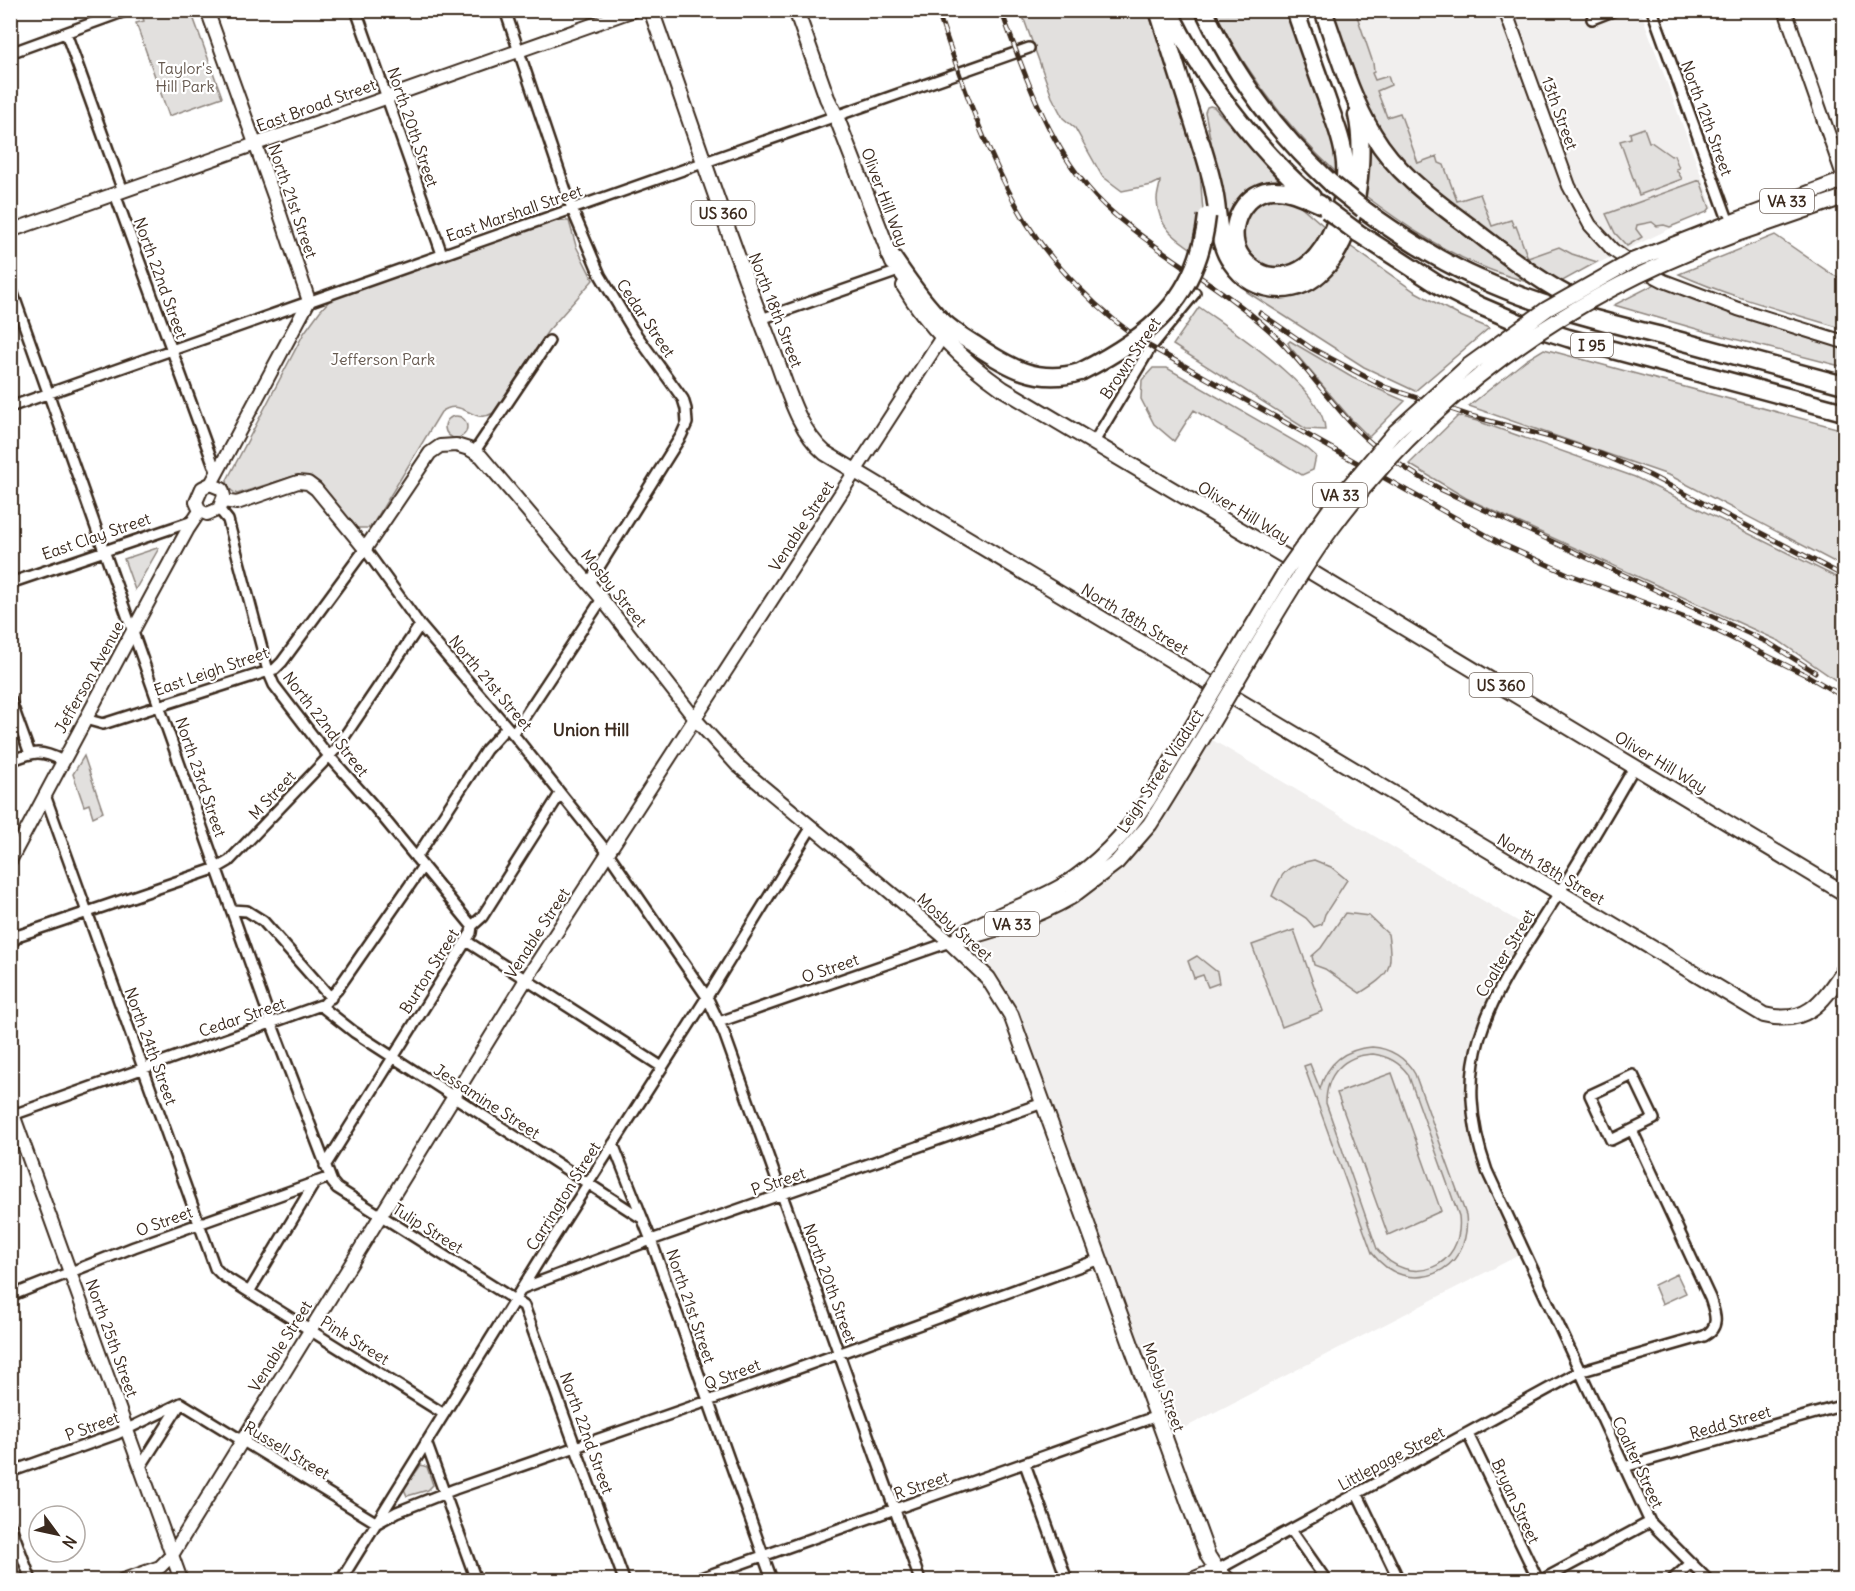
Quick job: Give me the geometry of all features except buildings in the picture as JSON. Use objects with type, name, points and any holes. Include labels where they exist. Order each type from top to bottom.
[{"type":"highway","points":[[1158,10],[1201,143],[1215,193],[1224,247],[1229,260],[1238,272],[1258,285],[1271,289],[1300,286],[1323,270],[1342,240],[1350,222],[1361,165],[1359,124],[1351,90],[1323,10]]},
{"type":"highway","name":"I 95","points":[[1169,10],[1193,54],[1249,131],[1284,169],[1324,207],[1358,233],[1440,286],[1478,305],[1568,339],[1845,412]]},
{"type":"highway","name":"I 95","points":[[1204,10],[1227,56],[1259,104],[1306,159],[1363,209],[1422,249],[1500,288],[1575,314],[1845,385]]},
{"type":"highway","points":[[1295,10],[1342,146],[1345,173],[1337,214],[1320,253],[1304,269],[1293,274],[1279,277],[1267,276],[1256,270],[1239,252],[1235,240],[1235,227],[1244,206],[1253,196],[1262,191],[1275,189],[1287,191],[1324,207]]},
{"type":"highway","points":[[1351,90],[1372,133],[1385,153],[1414,184],[1452,214],[1555,289],[1609,315],[1676,340]]},
{"type":"highway","points":[[890,254],[914,290],[938,317],[993,357],[1014,368],[1035,375],[1067,376],[1080,372],[1140,335],[1172,306],[1185,289],[1200,255],[1207,216],[1208,183],[1201,143]]},
{"type":"main road","name":"North 18th Street","points":[[651,10],[761,319],[805,429],[816,446],[1764,1015],[1777,1018],[1800,1016],[1817,1006],[1840,980],[1845,970]]},
{"type":"main road","name":"Oliver Hill Way","points":[[796,10],[826,98],[836,116],[896,272],[917,307],[942,338],[976,370],[1003,389],[1845,893]]},
{"type":"main road","name":"VA 33","points":[[1732,229],[1845,179]]},
{"type":"main road","name":"VA 33","points":[[1732,229],[1845,197]]},
{"type":"main road","name":"Leigh Street Viaduct","points":[[950,942],[1016,923],[1045,911],[1068,891],[1111,867],[1150,824],[1311,559],[1349,506],[1413,434],[1486,370],[1564,314],[1650,268],[1732,229]]},
{"type":"main road","name":"Mosby Street","points":[[950,942],[980,969],[1005,1003],[1018,1032],[1208,1556],[1228,1581]]},
{"type":"main road","points":[[1192,1581],[1217,1570]]},
{"type":"street","points":[[10,53],[128,10]]},
{"type":"street","name":"North 21st Street","points":[[207,10],[256,144],[309,301]]},
{"type":"street","name":"North 20th Street","points":[[356,10],[442,254]]},
{"type":"street","name":"Cedar Street","points":[[505,10],[572,209],[600,275],[633,330],[677,388],[686,409],[687,423],[681,436],[589,583]]},
{"type":"street","name":"East Broad Street","points":[[10,231],[634,10]]},
{"type":"street","name":"13th Street","points":[[1505,10],[1569,186],[1590,225],[1612,250],[1651,275],[1738,309],[1845,342]]},
{"type":"street","points":[[1592,19],[1615,10]]},
{"type":"street","name":"North 12th Street","points":[[1652,10],[1732,229]]},
{"type":"street","points":[[1785,10],[1845,179]]},
{"type":"street","name":"North 22nd Street","points":[[66,33],[214,479]]},
{"type":"street","name":"East Marshall Street","points":[[10,407],[1029,48]]},
{"type":"street","points":[[761,319],[896,272]]},
{"type":"street","name":"North 23rd Street","points":[[10,285],[272,1022],[330,1177]]},
{"type":"street","name":"Brown Street","points":[[1094,442],[1151,347],[1195,293]]},
{"type":"street","points":[[196,516],[211,514],[221,505],[222,489],[214,479],[309,301]]},
{"type":"street","name":"Venable Street","points":[[172,1555],[525,981],[942,338]]},
{"type":"street","points":[[364,549],[426,456],[433,450],[447,445],[460,446],[475,452],[549,341]]},
{"type":"street","name":"Mosby Street","points":[[475,452],[589,583],[696,720],[737,765],[950,942]]},
{"type":"street","name":"Jefferson Avenue","points":[[10,861],[85,718],[196,516],[197,497],[202,488],[214,479]]},
{"type":"street","name":"North 21st Street","points":[[221,505],[237,503],[298,482],[306,483],[318,491],[420,625],[510,731],[608,853],[707,997]]},
{"type":"street","name":"North 22nd Street","points":[[221,505],[228,520],[268,671],[274,685],[329,756],[472,926]]},
{"type":"street","name":"East Clay Street","points":[[10,584],[196,516]]},
{"type":"street","name":"East Leigh Street","points":[[85,718],[103,724],[268,671],[282,662],[364,549]]},
{"type":"street","points":[[416,858],[486,750],[510,731],[602,599]]},
{"type":"street","name":"M Street","points":[[10,944],[15,934],[217,868],[231,860],[329,756],[420,625]]},
{"type":"street","points":[[10,699],[30,754]]},
{"type":"street","points":[[10,761],[30,754],[45,753],[63,761]]},
{"type":"street","name":"Coalter Street","points":[[1635,766],[1559,893],[1502,981],[1488,1010],[1478,1039],[1471,1100],[1475,1129],[1487,1171],[1650,1522],[1708,1581]]},
{"type":"street","name":"Burton Street","points":[[325,1166],[471,933],[472,926],[482,916],[560,794]]},
{"type":"street","name":"North 24th Street","points":[[45,795],[215,1268],[249,1292]]},
{"type":"street","name":"Carrington Street","points":[[341,1581],[811,828]]},
{"type":"street","name":"Cedar Street","points":[[12,1112],[321,1006],[331,998],[423,866]]},
{"type":"street","points":[[232,910],[247,911],[263,921],[331,998]]},
{"type":"street","points":[[466,941],[662,1067]]},
{"type":"street","name":"O Street","points":[[719,1022],[950,942]]},
{"type":"street","name":"North 20th Street","points":[[707,997],[719,1022],[783,1196],[920,1581]]},
{"type":"street","name":"Jessamine Street","points":[[321,1006],[334,1018],[640,1217]]},
{"type":"street","points":[[1633,1075],[1654,1119],[1632,1130],[1611,1140],[1590,1095],[1633,1075]]},
{"type":"street","name":"P Street","points":[[523,1288],[651,1240],[783,1196],[1043,1103]]},
{"type":"street","name":"North 25th Street","points":[[12,1112],[181,1581]]},
{"type":"street","points":[[1579,1372],[1704,1336],[1712,1330],[1716,1323],[1710,1298],[1632,1130]]},
{"type":"street","name":"North 21st Street","points":[[613,1144],[651,1240],[772,1581]]},
{"type":"street","name":"O Street","points":[[10,1296],[330,1177]]},
{"type":"street","name":"Tulip Street","points":[[330,1177],[337,1188],[515,1300]]},
{"type":"street","points":[[249,1292],[315,1182]]},
{"type":"street","name":"Q Street","points":[[377,1523],[445,1492],[708,1401],[1100,1259]]},
{"type":"street","name":"Pink Street","points":[[249,1292],[444,1414]]},
{"type":"street","name":"North 22nd Street","points":[[515,1300],[524,1306],[529,1317],[624,1581]]},
{"type":"street","name":"Littlepage Street","points":[[1217,1570],[1579,1372]]},
{"type":"street","points":[[141,1466],[181,1403]]},
{"type":"street","name":"P Street","points":[[10,1472],[127,1430],[181,1403]]},
{"type":"street","name":"Russell Street","points":[[181,1403],[377,1523]]},
{"type":"street","name":"Redd Street","points":[[1624,1467],[1845,1405]]},
{"type":"street","name":"R Street","points":[[695,1581],[1157,1416]]},
{"type":"street","name":"Bryan Street","points":[[1468,1434],[1538,1581]]},
{"type":"street","points":[[426,1442],[476,1581]]},
{"type":"street","points":[[1025,1464],[1068,1581]]},
{"type":"street","points":[[1357,1494],[1399,1581]]},
{"type":"street","points":[[1542,1581],[1650,1522]]},
{"type":"street","points":[[10,1524],[32,1581]]},
{"type":"street","points":[[1291,1530],[1326,1581]]},
{"type":"street","points":[[123,1581],[160,1567],[172,1555]]},
{"type":"street","points":[[1672,1581],[1690,1563]]},
{"type":"shaded area","points":[[1330,11],[1650,11],[1642,15],[1713,208],[1557,283],[1399,160]]},
{"type":"shaded area","points":[[1204,735],[1536,932],[1492,1012],[1473,1076],[1477,1140],[1525,1252],[1165,1438],[1012,1017],[950,942],[1030,918],[1117,862]]},
{"type":"green space","name":"Taylor's Hill Park","points":[[147,11],[191,11],[222,97],[169,116],[136,23],[144,21],[143,18]]},
{"type":"green space","points":[[1021,11],[1148,11],[1199,159],[1203,212],[1196,252],[1175,237],[1164,225],[1157,200],[1160,181],[1152,185],[1122,191],[1102,176],[1075,128],[1063,118],[1052,97]]},
{"type":"green space","points":[[1214,11],[1240,14],[1249,11],[1289,11],[1333,137],[1337,173],[1301,137],[1268,97]]},
{"type":"green space","points":[[1330,11],[1356,13],[1373,63],[1374,72],[1372,73],[1375,80],[1388,76],[1391,85],[1377,91],[1387,117],[1400,113],[1418,163],[1437,156],[1439,163],[1444,165],[1457,201],[1480,194],[1492,226],[1511,220],[1514,227],[1516,226],[1528,258],[1559,247],[1597,262],[1559,283],[1433,191],[1399,160],[1364,107]]},
{"type":"green space","points":[[1210,106],[1214,107],[1282,184],[1225,227],[1205,112]]},
{"type":"green space","points":[[1364,128],[1537,285],[1488,269],[1449,251],[1405,224],[1363,194]]},
{"type":"green space","points":[[1644,128],[1649,142],[1671,156],[1674,155],[1679,168],[1676,169],[1682,179],[1639,195],[1620,141],[1631,138],[1630,133]]},
{"type":"green space","points":[[1700,180],[1710,208],[1707,212],[1670,227],[1657,226],[1652,222],[1637,225],[1636,229],[1642,237],[1627,246],[1615,233],[1606,214]]},
{"type":"green space","points":[[1283,196],[1297,203],[1326,228],[1306,258],[1289,267],[1280,268],[1265,265],[1254,259],[1246,249],[1243,225],[1246,214],[1253,204],[1264,198]]},
{"type":"green space","name":"Jefferson Park","points":[[538,220],[569,221],[576,246],[593,280],[548,331],[493,413],[479,416],[455,407],[441,412],[373,524],[368,528],[355,528],[302,478],[291,477],[237,494],[230,489],[227,480],[304,333],[339,290]]},
{"type":"green space","points":[[1775,235],[1833,275],[1844,279],[1844,329],[1740,297],[1679,274]]},
{"type":"green space","points":[[1347,244],[1414,291],[1458,315],[1489,328],[1415,391],[1364,367],[1247,292],[1244,283]]},
{"type":"green space","points":[[1657,283],[1751,320],[1844,348],[1844,367],[1707,332],[1614,305]]},
{"type":"green space","points":[[1199,307],[1253,345],[1294,379],[1321,414],[1325,430],[1306,429],[1173,345]]},
{"type":"green space","points":[[1290,341],[1353,378],[1405,401],[1369,437],[1290,347],[1288,343]]},
{"type":"green space","points":[[1544,349],[1844,430],[1844,567],[1671,476],[1469,406],[1526,360]]},
{"type":"green space","points":[[1153,368],[1167,368],[1308,449],[1316,456],[1313,470],[1302,475],[1194,410],[1174,441],[1154,424],[1141,399],[1142,380]]},
{"type":"green space","points":[[456,416],[464,419],[467,427],[464,435],[456,438],[448,435],[445,427],[448,419]]},
{"type":"green space","points":[[1458,416],[1635,477],[1844,581],[1844,686],[1779,641],[1466,498],[1409,464]]},
{"type":"green space","points":[[159,548],[135,590],[124,559]]},
{"type":"green space","points":[[84,756],[103,812],[93,817],[89,804],[84,806],[73,774]]},
{"type":"green space","points":[[1314,860],[1331,867],[1347,880],[1325,914],[1322,924],[1314,927],[1306,918],[1272,896],[1287,870],[1297,864]]},
{"type":"green space","points":[[1345,913],[1369,916],[1388,934],[1390,963],[1388,969],[1378,981],[1360,993],[1325,969],[1314,965],[1312,956],[1321,948]]},
{"type":"green space","points":[[1294,930],[1323,1011],[1282,1027],[1252,945]]},
{"type":"green space","points":[[1197,956],[1217,972],[1219,983],[1208,987],[1203,975],[1194,978],[1188,961]]},
{"type":"green space","points":[[1372,1047],[1391,1052],[1407,1063],[1415,1074],[1466,1215],[1465,1235],[1459,1252],[1449,1265],[1435,1273],[1419,1277],[1402,1275],[1386,1267],[1372,1253],[1304,1066],[1310,1064],[1320,1089],[1327,1072],[1338,1059],[1362,1048]],"holes":[[[1363,1055],[1378,1055],[1397,1063],[1408,1074],[1459,1216],[1459,1234],[1453,1249],[1444,1260],[1432,1267],[1419,1270],[1404,1268],[1390,1261],[1377,1249],[1326,1103],[1329,1083],[1345,1062]]]},
{"type":"green space","points":[[1392,1073],[1441,1211],[1388,1235],[1337,1093]]},
{"type":"green space","points":[[1677,1274],[1686,1293],[1662,1304],[1654,1285]]},
{"type":"green space","points":[[421,1465],[427,1467],[433,1485],[428,1490],[407,1496],[404,1489]]},
{"type":"railway","points":[[937,10],[994,162],[1031,230],[1077,286],[1132,334],[1151,347],[1502,544],[1568,574],[1707,626],[1806,675],[1844,697]]},
{"type":"railway","points":[[1001,10],[1045,120],[1075,171],[1093,194],[1133,230],[1233,300],[1270,331],[1357,430],[1377,448],[1442,490],[1769,643],[1815,672]]},
{"type":"railway","points":[[1260,313],[1311,348],[1385,387],[1471,416],[1553,438],[1601,454],[1649,475],[1844,576]]},
{"type":"district","name":"Union Hill","points":[[591,729]]}]
